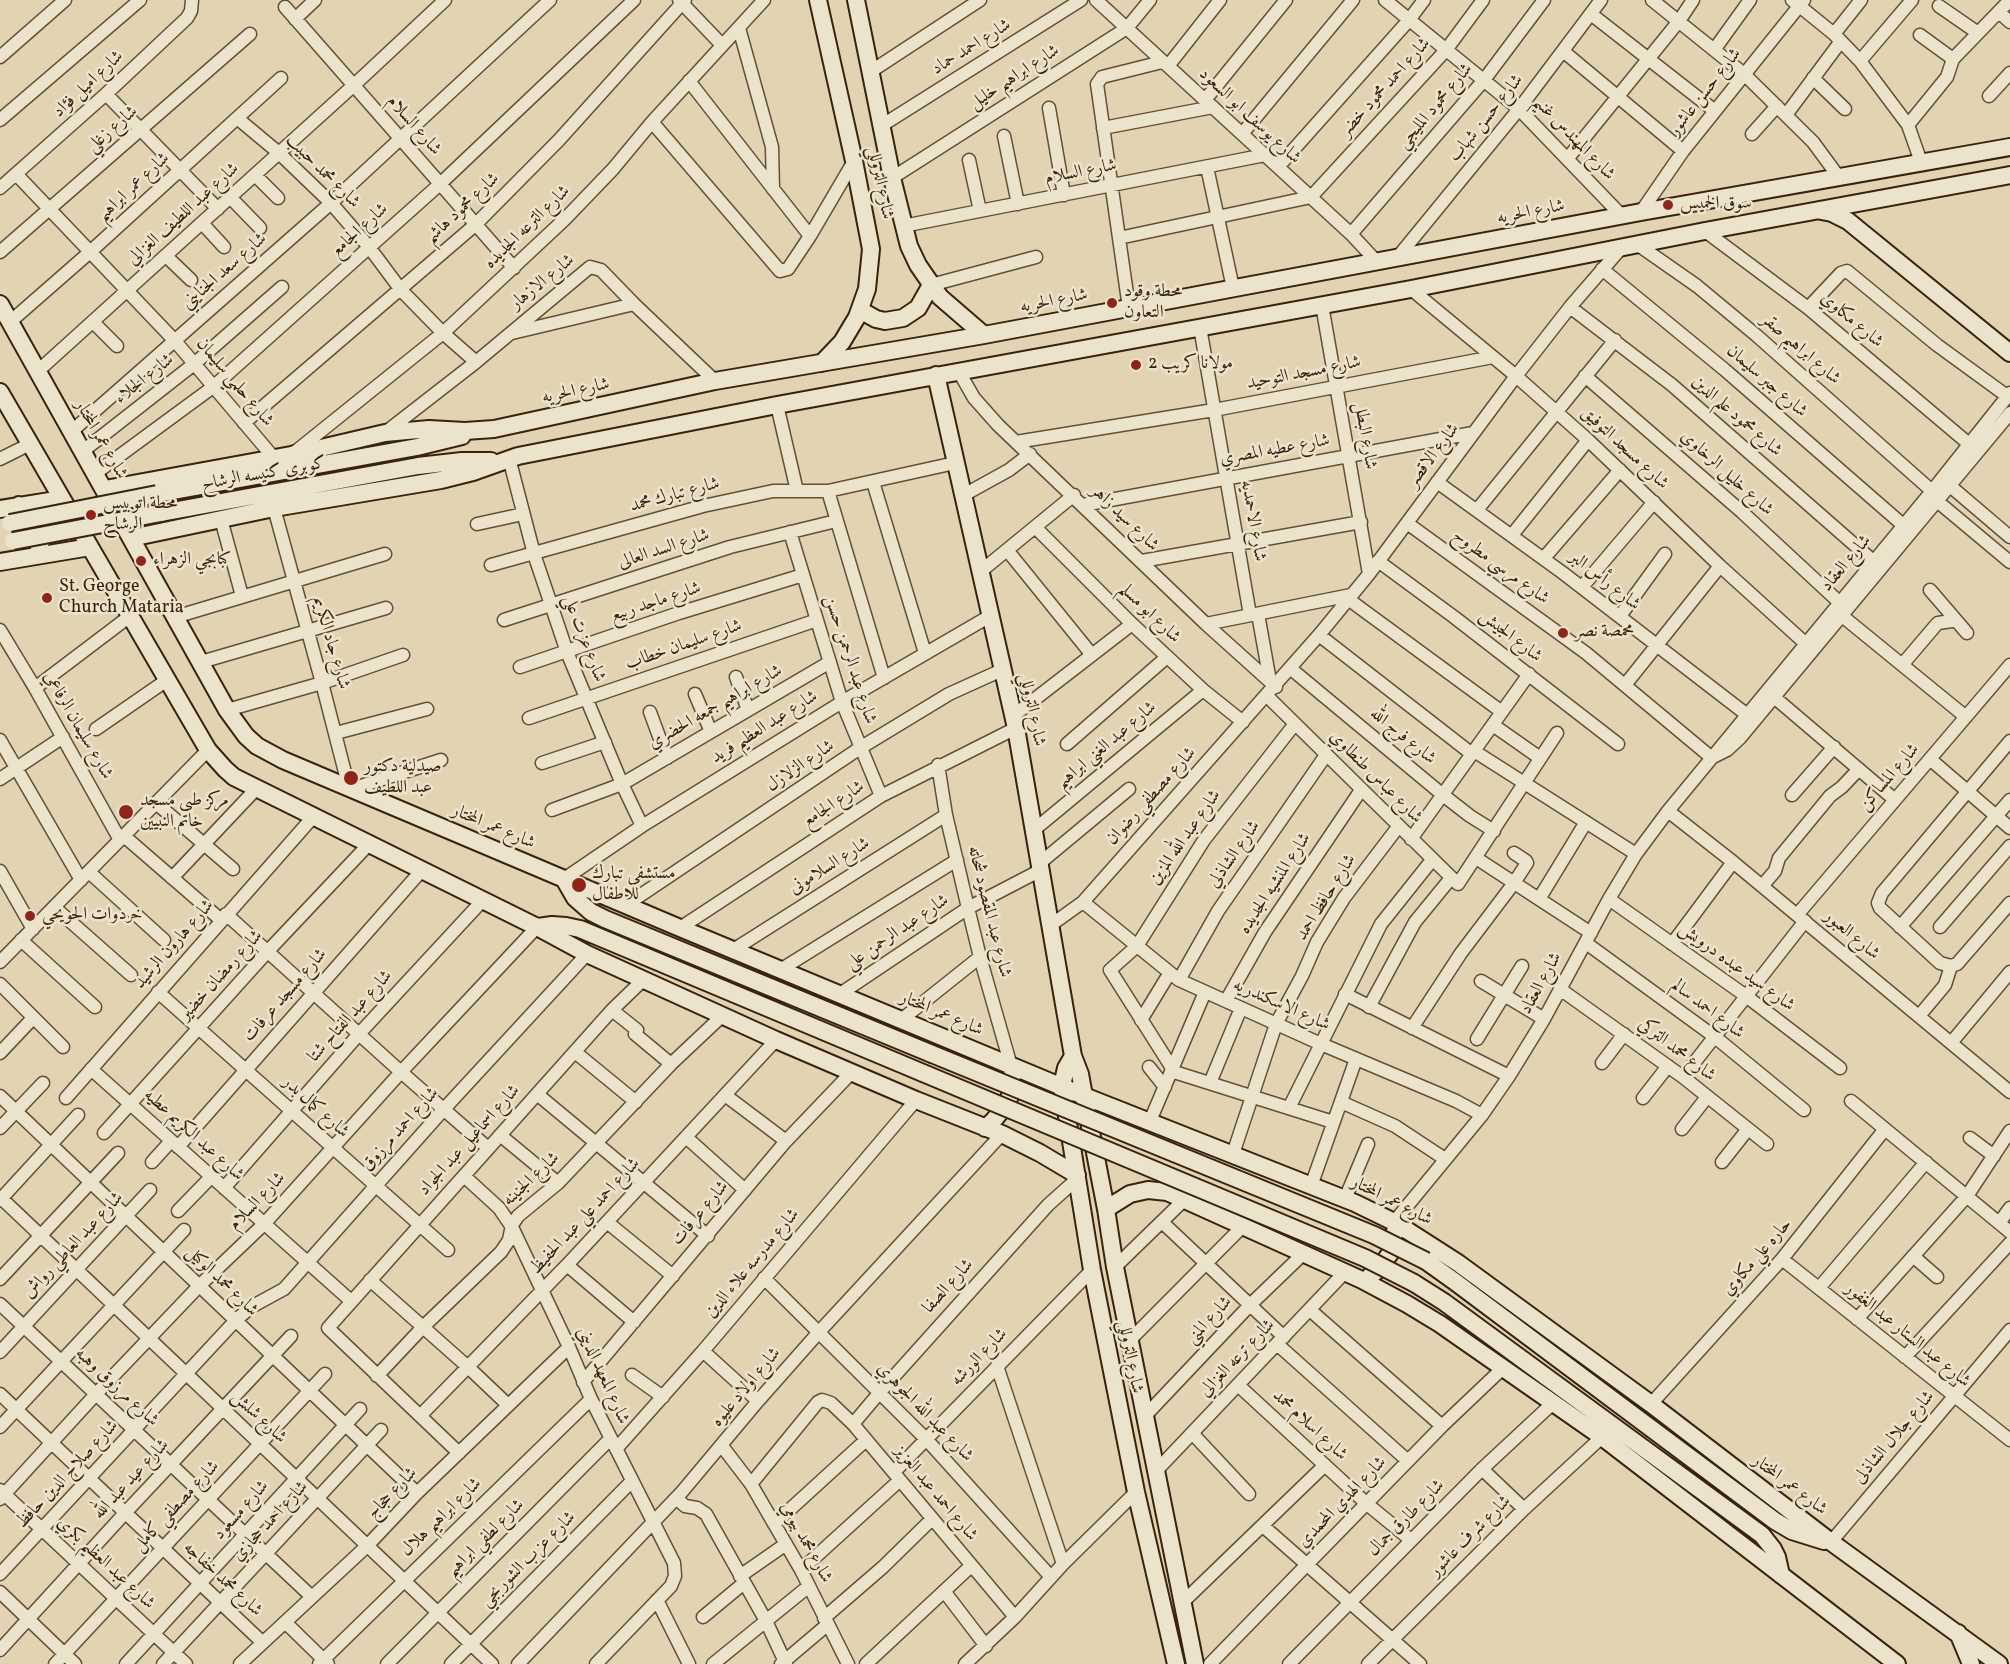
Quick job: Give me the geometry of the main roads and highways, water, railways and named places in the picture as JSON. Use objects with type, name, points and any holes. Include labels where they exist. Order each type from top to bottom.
[{"type":"main road","name":"شارع التروللي","points":[[818,0],[871,249],[867,289],[860,310],[842,342],[822,363]]},
{"type":"main road","name":"شارع التروللي","points":[[856,0],[903,226],[918,265],[931,285],[953,310],[984,335]]},
{"type":"main road","name":"شارع الحريه","points":[[105,489],[283,456],[385,433],[429,429],[480,430],[507,426],[716,381],[984,335],[1641,212],[2010,147]]},
{"type":"main road","points":[[131,538],[274,508],[441,480],[505,460],[958,370],[1411,289],[1630,245],[2010,175]]},
{"type":"main road","points":[[1814,210],[1832,213],[1848,221],[2010,353]]},
{"type":"main road","points":[[860,310],[867,316],[885,321],[903,318],[918,308],[931,285]]},
{"type":"main road","name":"شارع عمر المختار","points":[[0,304],[228,710],[246,736],[270,754],[1011,1066],[1345,1199],[1394,1222],[1458,1263],[1651,1404],[1831,1542],[1999,1664]]},
{"type":"main road","name":"شارع التروللي","points":[[936,375],[1014,722],[1073,1056],[1080,1074],[1115,1267],[1194,1658]]},
{"type":"main road","points":[[0,392],[5,409],[30,444],[208,750],[234,777],[587,954],[851,1073],[1002,1134],[1077,1177]]},
{"type":"main road","name":"كوبرى كنيسه الرشاح","points":[[3,519],[417,447],[480,430]]},
{"type":"main road","name":"كوبرى كنيسه الرشاح","points":[[6,542],[418,466],[462,461],[505,460]]},
{"type":"main road","points":[[137,483],[126,501],[128,514],[139,529],[156,533]]},
{"type":"main road","points":[[3,519],[19,506],[62,499]]},
{"type":"main road","points":[[19,506],[26,507],[37,514],[44,533],[36,552],[24,558]]},
{"type":"main road","points":[[0,562],[90,547]]},
{"type":"main road","points":[[564,879],[575,898],[591,912],[606,919],[1374,1235],[1426,1262],[1774,1521],[1792,1531],[1831,1542]]},
{"type":"main road","points":[[537,927],[552,925],[580,930],[1365,1258],[1414,1283],[1444,1302],[1762,1535],[1773,1549],[1781,1575]]},
{"type":"main road","name":"شارع التروللي","points":[[1073,1056],[1066,1068],[1062,1086],[1092,1270],[1136,1492],[1175,1660]]},
{"type":"main road","points":[[986,1128],[1000,1114],[1010,1096],[1013,1076],[1011,1066]]},
{"type":"main road","points":[[1157,1191],[1151,1180],[1149,1168],[1152,1156],[1158,1145],[1167,1137],[1178,1132]]},
{"type":"main road","points":[[1106,1209],[1130,1194],[1148,1190],[1167,1192],[1346,1272],[1440,1324],[1602,1437],[1897,1664]]},
{"type":"main road","points":[[1362,1280],[1386,1261],[1394,1242],[1394,1222]]},
{"type":"main road","points":[[1958,1633],[1971,1664]]},
{"type":"main road","points":[[1175,1660],[1194,1658]]},
{"type":"place","name":"سوق الخميس","points":[[1668,205]]},
{"type":"place","name":"محطة وقود التعاون","points":[[1112,303]]},
{"type":"place","name":"مولانا كريب 2","points":[[1136,365]]},
{"type":"place","name":"محطة اتوبيس الرشاح","points":[[91,515]]},
{"type":"place","name":"كبابجي الزهراء","points":[[141,561]]},
{"type":"place","name":"St. George Church Mataria","points":[[47,598]]},
{"type":"place","name":"محمصة نصر","points":[[1563,633]]},
{"type":"place","name":"صيدلية دكتور عبد اللطيف","points":[[351,778]]},
{"type":"place","name":"مركز طبي مسجد خاتم النبيين","points":[[126,812]]},
{"type":"place","name":"مستشفى تبارك للاطفال","points":[[579,885]]},
{"type":"place","name":"خردوات الحويحي","points":[[30,916]]}]
